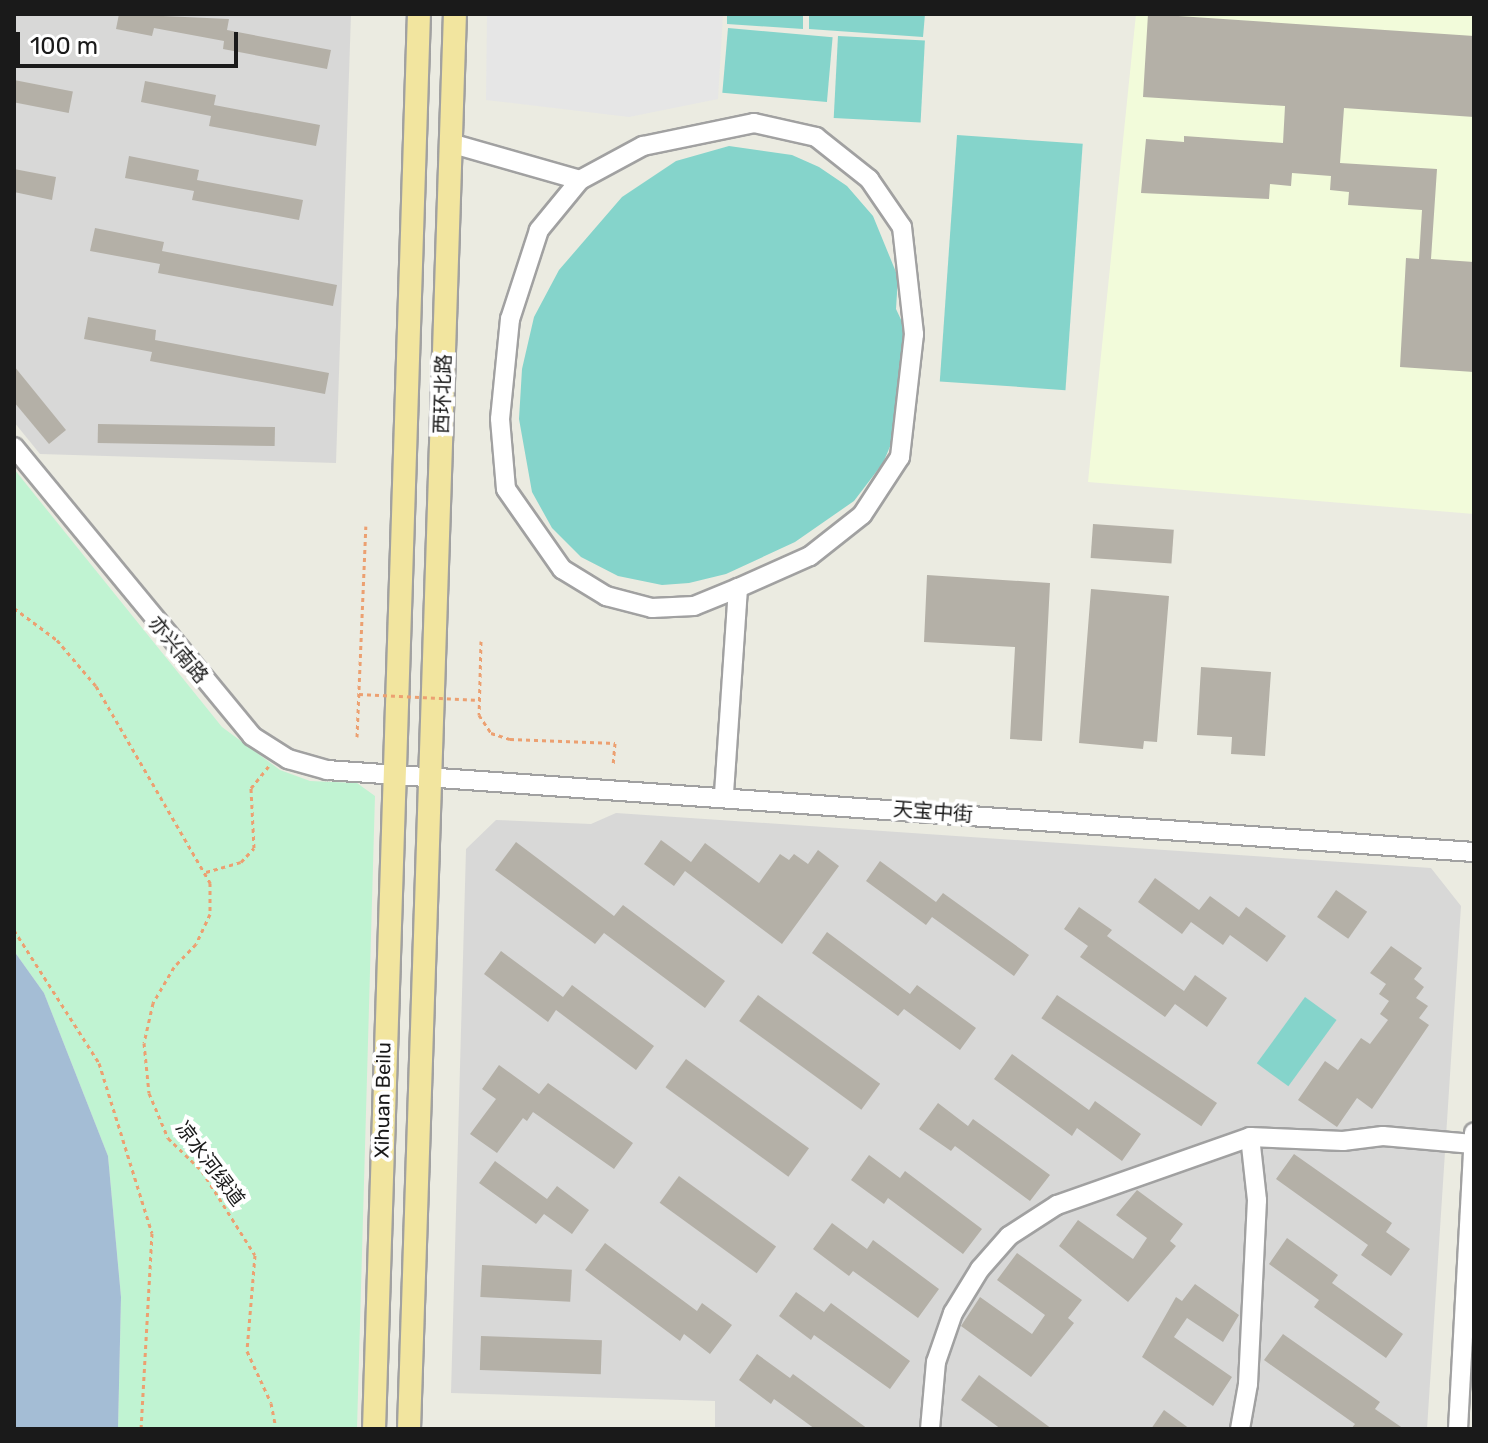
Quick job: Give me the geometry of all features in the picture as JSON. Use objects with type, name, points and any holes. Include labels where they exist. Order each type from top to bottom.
[{"type":"main road","name":"西环北路","points":[[391,771],[419,14]]},
{"type":"main road","name":"西环北路","points":[[433,775],[455,14]]},
{"type":"main road","name":"Xihuan Beilu","points":[[374,1429],[391,771]]},
{"type":"main road","name":"Xihuan Beilu","points":[[409,1429],[433,775]]},
{"type":"street","points":[[754,123],[816,137],[869,179],[902,227],[914,334],[900,457],[862,515],[810,556],[738,588],[694,606],[652,608],[606,596],[562,569],[506,489],[500,419],[510,319],[539,230],[580,180],[643,146],[754,123]]},
{"type":"street","points":[[450,143],[580,180]]},
{"type":"street","name":"亦兴南路","points":[[14,447],[193,670],[252,736],[278,753],[327,770],[391,771]]},
{"type":"street","points":[[724,796],[738,588]]},
{"type":"street","name":"天宝中街","points":[[391,771],[1474,852]]},
{"type":"street","points":[[1458,1429],[1468,1363],[1474,1132]]},
{"type":"street","points":[[930,1429],[936,1362],[953,1313],[980,1269],[1009,1236],[1057,1205],[1250,1137],[1343,1141],[1383,1136],[1473,1144]]},
{"type":"street","points":[[1240,1429],[1248,1384],[1257,1200],[1250,1137]]},
{"type":"path","points":[[357,737],[366,526]]},
{"type":"path","name":"凉水河绿道","points":[[14,608],[57,640],[96,686],[210,883],[210,914],[196,944],[174,967],[153,1003],[144,1043],[149,1093],[168,1138],[202,1171],[255,1255],[247,1351],[271,1403],[276,1429]]},
{"type":"path","points":[[481,641],[480,700],[483,725],[500,737],[615,743],[613,765]]},
{"type":"path","points":[[359,694],[480,700]]},
{"type":"path","points":[[204,872],[241,862],[254,848],[251,788],[278,753]]},
{"type":"path","points":[[14,930],[99,1063],[152,1233],[141,1429]]},
{"type":"shaded area","points":[[14,14],[351,14],[336,463],[40,454],[14,422]]},
{"type":"shaded area","points":[[487,14],[723,14],[718,99],[629,117],[486,100]]},
{"type":"shaded area","points":[[727,14],[803,14],[803,29],[727,24]]},
{"type":"shaded area","points":[[809,14],[925,14],[923,37],[809,29]]},
{"type":"shaded area","points":[[1136,14],[1474,14],[1474,514],[1088,482]]},
{"type":"shaded area","points":[[728,28],[833,37],[827,102],[722,93]]},
{"type":"shaded area","points":[[838,36],[925,41],[921,122],[834,118]]},
{"type":"shaded area","points":[[957,135],[1083,144],[1065,390],[940,381]]},
{"type":"shaded area","points":[[729,146],[792,155],[819,167],[847,186],[873,216],[898,277],[896,309],[904,326],[907,357],[897,430],[883,463],[854,501],[795,542],[726,574],[689,583],[662,585],[618,576],[581,557],[552,528],[532,492],[519,419],[522,369],[534,317],[559,270],[622,197],[676,161]]},
{"type":"shaded area","points":[[14,469],[222,727],[280,770],[310,781],[357,783],[375,796],[357,1429],[118,1429],[121,1297],[108,1156],[44,993],[14,951]]},
{"type":"shaded area","points":[[616,813],[1431,868],[1461,906],[1427,1429],[715,1429],[715,1401],[451,1393],[466,849],[496,820],[591,824]]},
{"type":"shaded area","points":[[14,951],[44,993],[108,1156],[121,1297],[118,1429],[14,1429]]},
{"type":"shaded area","points":[[1305,997],[1337,1020],[1288,1086],[1257,1063]]},
{"type":"building","points":[[119,14],[229,19],[227,30],[331,50],[327,69],[223,49],[224,41],[154,28],[152,36],[116,29]]},
{"type":"building","points":[[1148,14],[1474,36],[1474,117],[1344,108],[1340,163],[1437,169],[1431,259],[1474,262],[1474,372],[1400,367],[1406,258],[1419,259],[1422,210],[1348,205],[1349,192],[1330,190],[1331,176],[1292,173],[1291,186],[1270,184],[1269,199],[1141,193],[1146,139],[1184,142],[1184,136],[1283,143],[1285,106],[1143,97]]},
{"type":"building","points":[[14,80],[73,91],[69,113],[14,102]]},
{"type":"building","points":[[145,81],[216,95],[214,105],[320,125],[316,146],[209,126],[211,116],[141,102]]},
{"type":"building","points":[[129,156],[199,170],[197,180],[303,200],[299,220],[192,200],[194,191],[125,178]]},
{"type":"building","points":[[14,169],[56,177],[52,200],[14,192]]},
{"type":"building","points":[[95,228],[164,242],[162,251],[337,285],[333,306],[158,273],[160,264],[90,251]]},
{"type":"building","points":[[88,317],[156,330],[155,340],[329,373],[325,394],[150,361],[152,352],[84,339]]},
{"type":"building","points":[[14,366],[66,430],[49,444],[14,402]]},
{"type":"building","points":[[98,424],[275,427],[275,446],[98,443]]},
{"type":"building","points":[[1093,524],[1174,530],[1171,564],[1091,558]]},
{"type":"building","points":[[927,575],[1050,583],[1042,741],[1010,739],[1015,647],[924,642]]},
{"type":"building","points":[[1091,589],[1169,596],[1157,742],[1144,741],[1143,749],[1079,743]]},
{"type":"building","points":[[1201,667],[1271,672],[1265,756],[1231,754],[1232,737],[1197,735]]},
{"type":"building","points":[[661,840],[691,862],[705,843],[759,883],[780,854],[789,860],[794,854],[808,864],[818,850],[839,866],[782,944],[685,871],[674,886],[644,864]]},
{"type":"building","points":[[516,842],[614,916],[623,905],[725,981],[705,1008],[604,933],[595,944],[495,870]]},
{"type":"building","points":[[880,861],[936,902],[943,893],[1029,955],[1014,976],[932,917],[926,925],[866,881]]},
{"type":"building","points":[[1155,878],[1199,910],[1210,896],[1239,917],[1246,907],[1286,936],[1267,962],[1230,935],[1223,945],[1191,922],[1182,934],[1138,902]]},
{"type":"building","points":[[1336,890],[1367,912],[1348,939],[1317,917]]},
{"type":"building","points":[[1079,907],[1112,930],[1107,936],[1184,991],[1195,975],[1227,998],[1207,1027],[1175,1004],[1165,1017],[1080,957],[1088,946],[1064,929]]},
{"type":"building","points":[[827,932],[910,994],[917,985],[976,1028],[960,1050],[904,1009],[898,1016],[812,953]]},
{"type":"building","points":[[1391,946],[1422,968],[1414,979],[1424,987],[1416,998],[1428,1006],[1419,1018],[1429,1025],[1372,1109],[1357,1098],[1337,1127],[1298,1100],[1325,1061],[1338,1070],[1361,1038],[1370,1044],[1388,1020],[1380,1014],[1389,1001],[1379,994],[1386,984],[1370,973]]},
{"type":"building","points":[[501,951],[563,997],[572,985],[654,1046],[636,1070],[556,1010],[548,1022],[484,974]]},
{"type":"building","points":[[758,995],[880,1084],[861,1110],[739,1021]]},
{"type":"building","points":[[1057,995],[1217,1103],[1201,1126],[1041,1018]]},
{"type":"building","points":[[1012,1054],[1089,1110],[1095,1101],[1141,1134],[1122,1161],[1077,1128],[1072,1136],[994,1079]]},
{"type":"building","points":[[686,1059],[809,1148],[788,1177],[665,1087]]},
{"type":"building","points":[[499,1065],[539,1094],[548,1083],[633,1143],[614,1169],[533,1112],[527,1121],[523,1118],[497,1153],[470,1134],[496,1099],[482,1089]]},
{"type":"building","points":[[938,1103],[968,1126],[973,1119],[1050,1175],[1030,1201],[955,1146],[951,1151],[919,1129]]},
{"type":"building","points":[[1294,1154],[1392,1223],[1386,1232],[1410,1249],[1391,1276],[1361,1255],[1368,1245],[1276,1179]]},
{"type":"building","points":[[869,1155],[900,1178],[905,1171],[982,1229],[963,1254],[888,1198],[884,1204],[851,1180]]},
{"type":"building","points":[[495,1161],[547,1199],[557,1186],[589,1210],[572,1234],[544,1214],[536,1224],[479,1183]]},
{"type":"building","points":[[679,1176],[776,1247],[757,1273],[660,1203]]},
{"type":"building","points":[[1137,1190],[1183,1224],[1170,1241],[1176,1246],[1128,1302],[1059,1246],[1078,1220],[1133,1259],[1147,1238],[1116,1215]]},
{"type":"building","points":[[832,1223],[867,1249],[873,1240],[939,1289],[918,1318],[853,1271],[849,1276],[813,1249]]},
{"type":"building","points":[[1287,1238],[1338,1275],[1332,1283],[1403,1334],[1386,1358],[1314,1307],[1319,1300],[1269,1264]]},
{"type":"building","points":[[605,1243],[697,1311],[702,1303],[732,1325],[710,1354],[684,1334],[680,1341],[585,1270]]},
{"type":"building","points":[[1017,1253],[1082,1300],[1068,1318],[1074,1323],[1031,1377],[961,1326],[980,1297],[1032,1334],[1045,1315],[997,1280]]},
{"type":"building","points":[[482,1265],[572,1270],[570,1302],[480,1297]]},
{"type":"building","points":[[1195,1284],[1239,1315],[1223,1342],[1187,1318],[1174,1337],[1232,1377],[1213,1406],[1142,1357],[1176,1297],[1182,1301]]},
{"type":"building","points":[[796,1292],[824,1312],[831,1303],[910,1361],[890,1389],[814,1335],[811,1340],[779,1316]]},
{"type":"building","points":[[1283,1334],[1380,1402],[1375,1409],[1404,1429],[1351,1429],[1355,1424],[1264,1360]]},
{"type":"building","points":[[481,1336],[602,1340],[601,1374],[480,1370]]},
{"type":"building","points":[[757,1354],[790,1378],[793,1374],[868,1429],[815,1429],[774,1399],[771,1404],[739,1380]]},
{"type":"building","points":[[979,1375],[1052,1429],[1001,1429],[961,1400]]},
{"type":"building","points":[[1164,1410],[1190,1429],[1151,1429]]}]
